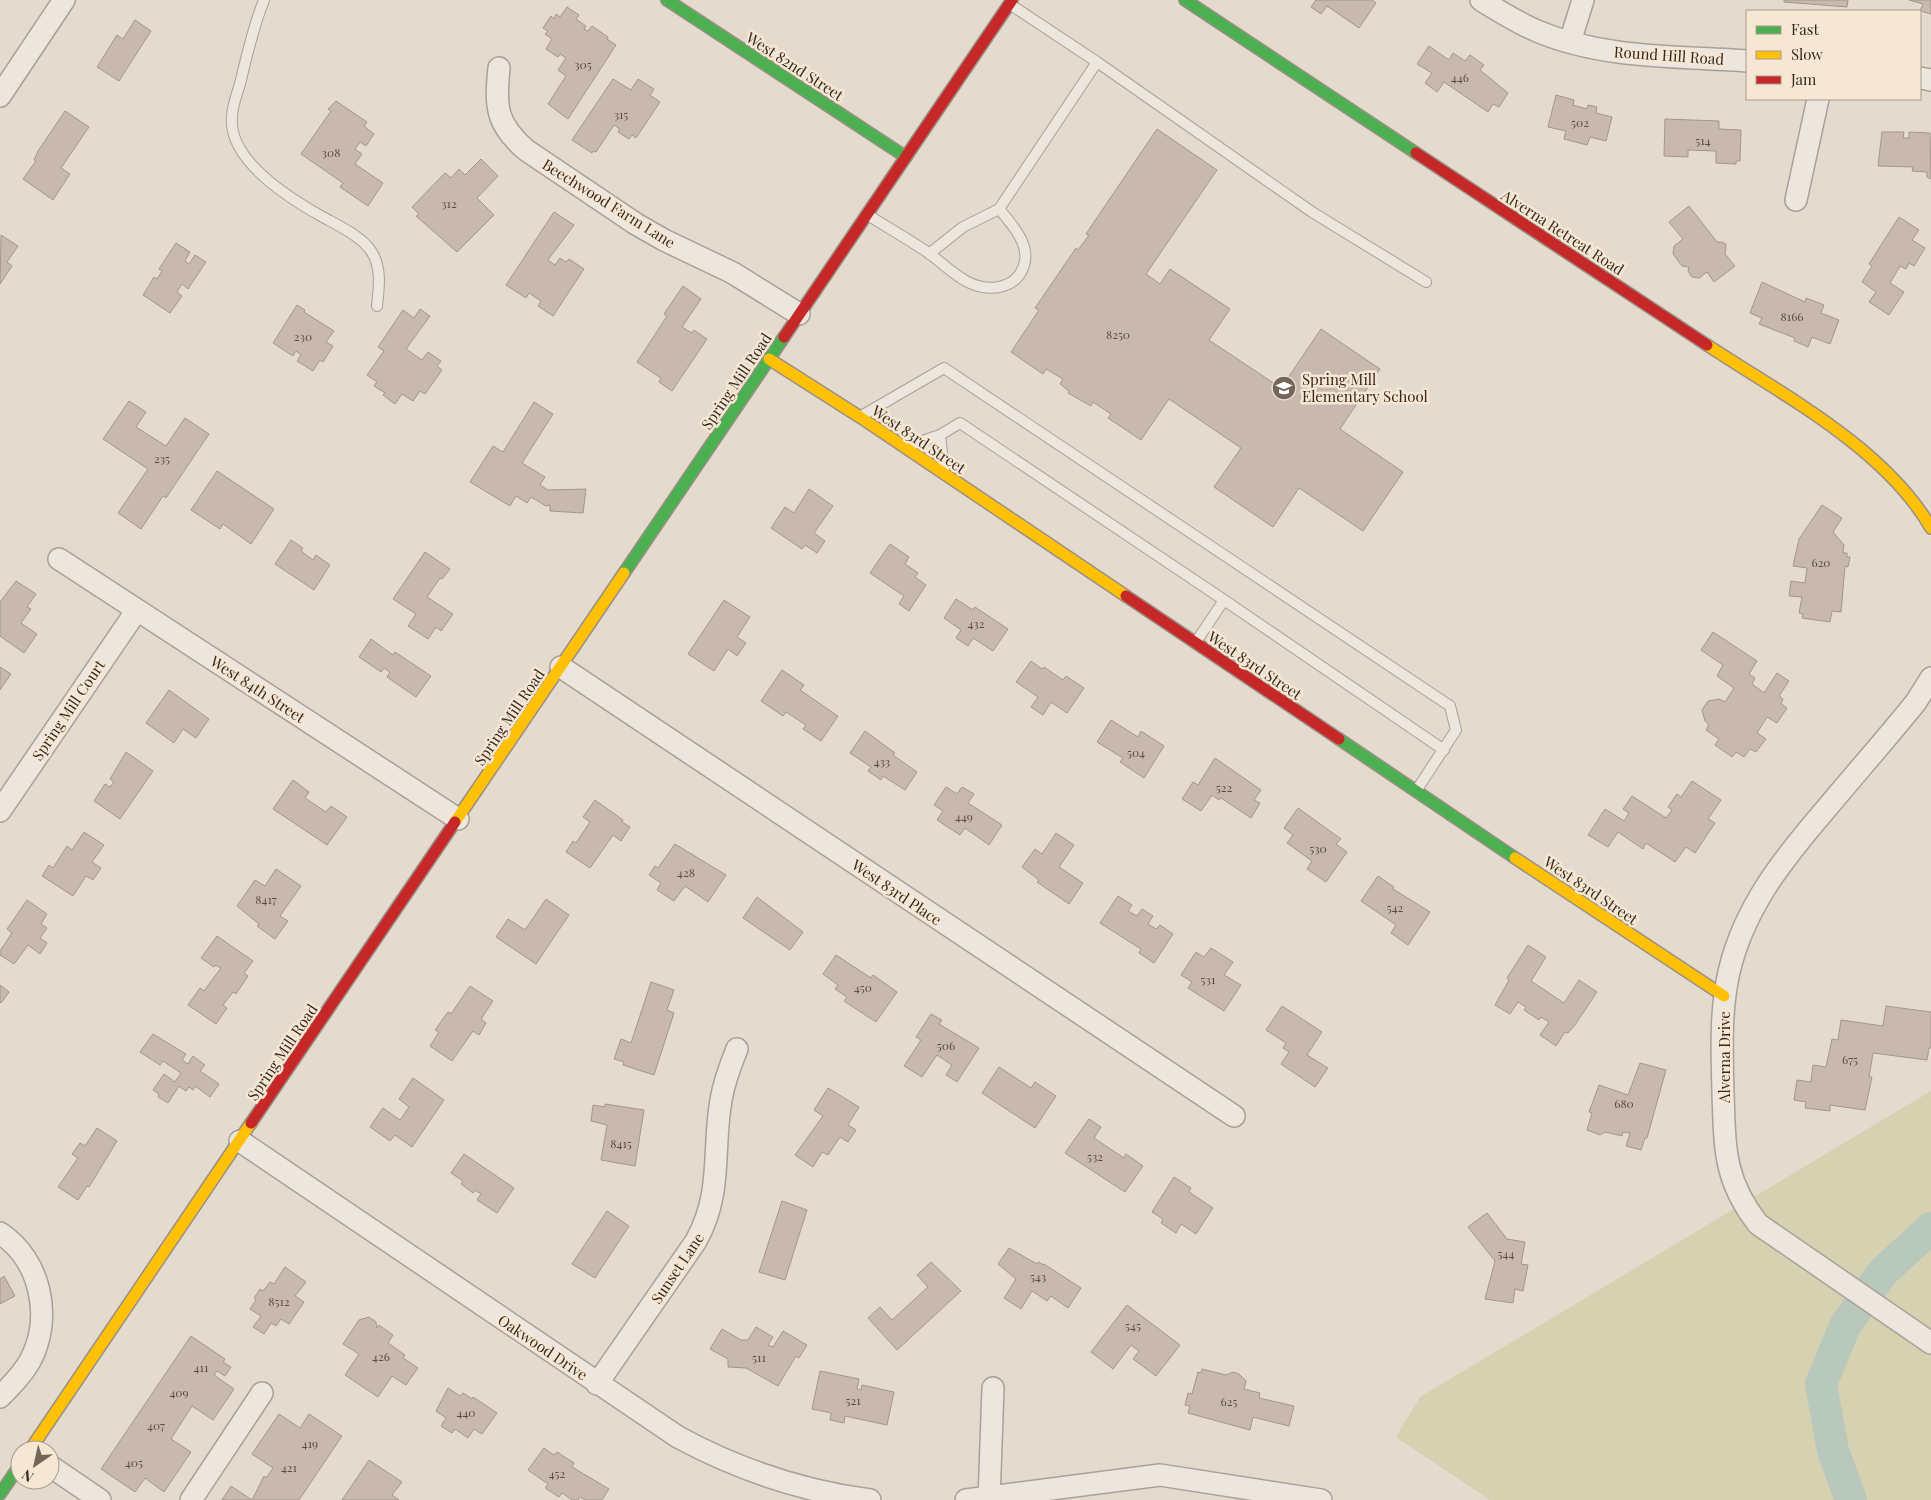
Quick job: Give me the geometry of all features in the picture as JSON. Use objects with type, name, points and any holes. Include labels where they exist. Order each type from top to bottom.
[{"type":"street","points":[[0,96],[64,0]]},
{"type":"street","name":"West 82nd Street","points":[[667,0],[906,157]]},
{"type":"street","name":"Alverna Retreat Road","points":[[1185,0],[1828,425],[1878,464],[1914,502],[1931,528]]},
{"type":"street","name":"Round Hill Road","points":[[1481,0],[1528,27],[1570,42],[1638,55],[1746,61]]},
{"type":"street","points":[[1570,42],[1583,0]]},
{"type":"street","name":"Spring Mill Road","points":[[37,1440],[1011,2]]},
{"type":"street","name":"Beechwood Farm Lane","points":[[499,68],[496,95],[498,111],[503,125],[510,136],[526,150],[636,224],[664,240],[732,273],[799,314]]},
{"type":"street","points":[[1796,200],[1818,100]]},
{"type":"street","name":"West 83rd Street","points":[[768,359],[860,417],[1661,956],[1724,996]]},
{"type":"street","name":"West 84th Street","points":[[59,560],[458,819]]},
{"type":"street","name":"Spring Mill Court","points":[[0,811],[137,610]]},
{"type":"street","name":"West 83rd Place","points":[[561,667],[1234,1116]]},
{"type":"street","name":"Alverna Drive","points":[[1931,678],[1916,702],[1786,856],[1754,904],[1739,938],[1724,996],[1721,1033],[1726,1158],[1732,1179],[1743,1204],[1758,1224],[1931,1343]]},
{"type":"street","name":"Sunset Lane","points":[[597,1384],[704,1227],[712,1203],[716,1140],[723,1089],[737,1049]]},
{"type":"street","name":"Oakwood Drive","points":[[240,1141],[678,1437],[729,1463],[788,1484],[826,1494],[870,1500]]},
{"type":"street","points":[[0,1233],[14,1244],[29,1264],[39,1288],[42,1313],[38,1339],[29,1362],[0,1397]]},
{"type":"street","points":[[989,1498],[993,1388]]},
{"type":"street","points":[[191,1500],[262,1393]]},
{"type":"street","points":[[60,1473],[100,1500]]},
{"type":"street","points":[[966,1500],[1160,1475],[1321,1500]]},
{"type":"street","points":[[0,1494],[10,1480]]},
{"type":"lane","points":[[264,0],[256,21],[231,118],[238,146],[258,172],[316,213],[353,234],[370,250],[377,265],[379,281],[378,306]]},
{"type":"lane","points":[[1011,2],[1312,212],[1426,282]]},
{"type":"lane","points":[[929,254],[963,227],[999,209],[1097,62]]},
{"type":"lane","points":[[867,215],[929,254],[970,283],[999,289],[1013,282],[1024,266],[1026,250],[1012,224],[999,209]]},
{"type":"lane","points":[[860,417],[944,368],[1450,706],[1456,730],[1416,791]]},
{"type":"lane","points":[[904,447],[940,435],[960,423],[1444,750]]},
{"type":"lane","points":[[940,435],[944,474]]},
{"type":"lane","points":[[1196,643],[1224,600]]},
{"type":"shaded area","points":[[1931,1091],[1931,1500],[1490,1500],[1396,1437],[1420,1397]]},
{"type":"building","points":[[1316,0],[1372,0],[1376,3],[1359,28],[1327,6],[1321,14],[1311,7]]},
{"type":"building","points":[[1784,0],[1848,0],[1847,7],[1784,2]]},
{"type":"building","points":[[1909,0],[1931,0],[1931,14],[1921,11],[1923,4]]},
{"type":"building","points":[[567,7],[579,15],[576,19],[586,26],[584,29],[588,31],[592,26],[616,45],[568,119],[548,104],[566,76],[558,70],[566,58],[560,54],[558,57],[546,49],[552,39],[545,34],[548,31],[543,28],[551,16],[554,19],[556,14],[560,17]]},
{"type":"building","points":[[135,20],[151,31],[119,81],[97,67],[117,35],[123,39]]},
{"type":"building","points":[[1429,46],[1449,60],[1453,53],[1465,61],[1470,55],[1484,65],[1480,70],[1508,93],[1499,107],[1493,104],[1488,112],[1444,82],[1437,92],[1425,83],[1432,73],[1417,64]]},
{"type":"building","points":[[613,79],[631,90],[638,79],[654,89],[650,95],[660,102],[636,138],[632,135],[629,139],[618,132],[620,129],[614,125],[596,152],[593,151],[592,153],[572,140]]},
{"type":"building","points":[[1556,95],[1574,100],[1573,105],[1587,109],[1588,105],[1597,107],[1596,113],[1612,117],[1606,141],[1590,137],[1587,145],[1564,139],[1566,131],[1548,127]]},
{"type":"building","points":[[336,101],[367,122],[364,126],[374,134],[366,146],[360,142],[355,149],[362,154],[355,164],[383,183],[368,206],[340,187],[343,183],[301,154],[331,111],[328,109]]},
{"type":"building","points":[[65,111],[89,127],[61,168],[70,174],[53,200],[23,179],[36,161],[34,160],[38,151]]},
{"type":"building","points":[[1665,119],[1719,121],[1719,129],[1741,130],[1740,161],[1736,161],[1736,164],[1716,163],[1716,151],[1688,150],[1688,157],[1664,156]]},
{"type":"building","points":[[1157,129],[1217,170],[1146,274],[1160,284],[1170,269],[1230,309],[1209,340],[1281,388],[1321,329],[1380,369],[1340,429],[1403,472],[1363,531],[1299,488],[1273,527],[1214,487],[1241,448],[1169,399],[1141,440],[1108,418],[1111,414],[1093,402],[1091,406],[1068,393],[1069,391],[1060,384],[1063,379],[1046,369],[1043,374],[1011,352],[1039,310],[1035,308],[1076,248],[1078,250],[1089,235],[1086,234]]},
{"type":"building","points":[[1882,132],[1904,132],[1903,138],[1909,138],[1909,132],[1930,133],[1931,179],[1927,177],[1927,172],[1912,171],[1913,167],[1878,166]]},
{"type":"building","points":[[481,159],[498,176],[477,198],[494,215],[457,252],[416,216],[419,214],[412,207],[445,173],[451,178],[459,169],[465,175]]},
{"type":"building","points":[[1689,206],[1717,242],[1726,244],[1725,254],[1735,266],[1714,282],[1707,272],[1699,278],[1692,277],[1688,271],[1689,267],[1682,266],[1673,254],[1674,246],[1683,239],[1669,222]]},
{"type":"building","points":[[554,212],[574,225],[548,260],[555,265],[560,258],[566,262],[569,259],[584,269],[553,316],[538,306],[541,301],[529,293],[526,298],[506,285]]},
{"type":"building","points":[[1899,217],[1919,230],[1912,240],[1925,248],[1914,266],[1909,263],[1906,269],[1900,266],[1890,283],[1904,292],[1889,315],[1869,302],[1876,292],[1862,282],[1872,266],[1869,264]]},
{"type":"building","points":[[1,235],[18,246],[7,262],[12,266],[0,284]]},
{"type":"building","points":[[176,243],[190,252],[185,261],[189,264],[195,255],[206,262],[188,289],[182,284],[177,292],[182,296],[170,313],[143,295],[154,277],[157,279],[162,271],[159,269]]},
{"type":"building","points":[[1762,282],[1805,302],[1806,298],[1824,305],[1821,313],[1839,320],[1830,344],[1812,337],[1808,347],[1794,341],[1795,338],[1759,324],[1762,318],[1750,313]]},
{"type":"building","points":[[683,286],[701,299],[682,327],[692,333],[694,330],[707,339],[672,391],[659,382],[661,378],[637,362],[667,316],[664,314]]},
{"type":"building","points":[[297,305],[305,310],[304,312],[334,331],[326,342],[333,346],[323,362],[320,360],[313,371],[297,361],[301,355],[296,351],[293,356],[273,343]]},
{"type":"building","points":[[420,309],[430,316],[406,349],[422,360],[428,352],[441,361],[437,366],[442,370],[425,394],[420,391],[413,401],[402,394],[395,404],[383,395],[385,393],[374,386],[377,382],[367,375],[384,351],[378,347],[403,310],[414,318]]},
{"type":"building","points":[[129,401],[146,412],[136,427],[166,446],[185,418],[209,434],[166,498],[163,496],[141,529],[118,513],[148,469],[103,439]]},
{"type":"building","points":[[534,402],[553,414],[522,463],[545,477],[540,485],[548,490],[586,489],[583,513],[550,511],[550,505],[546,506],[531,497],[527,503],[516,496],[510,506],[470,482],[493,446],[503,452]]},
{"type":"building","points":[[217,471],[274,509],[251,544],[223,524],[220,529],[191,510]]},
{"type":"building","points":[[809,489],[833,506],[814,533],[825,541],[817,553],[805,545],[802,549],[771,528],[785,507],[794,513]]},
{"type":"building","points":[[1822,505],[1842,518],[1833,532],[1844,545],[1843,553],[1847,553],[1847,557],[1850,557],[1848,567],[1845,566],[1841,612],[1832,611],[1830,622],[1802,618],[1803,614],[1799,613],[1802,597],[1789,596],[1791,581],[1805,583],[1807,568],[1793,566],[1799,539]]},
{"type":"building","points":[[291,540],[303,548],[301,551],[313,560],[316,555],[330,565],[314,590],[275,564]]},
{"type":"building","points":[[890,544],[909,557],[905,564],[918,573],[915,577],[926,585],[909,611],[899,604],[904,596],[870,573]]},
{"type":"building","points":[[425,552],[450,569],[442,579],[440,578],[427,597],[453,614],[441,631],[436,627],[428,639],[408,626],[416,614],[393,599]]},
{"type":"building","points":[[16,581],[36,594],[27,607],[31,609],[21,623],[37,634],[24,653],[0,636],[0,602]]},
{"type":"building","points":[[956,599],[973,610],[975,607],[1008,629],[993,651],[973,638],[968,646],[956,638],[961,630],[944,618]]},
{"type":"building","points":[[724,600],[750,617],[737,637],[746,643],[737,656],[728,649],[714,671],[688,654]]},
{"type":"building","points":[[1713,632],[1757,661],[1749,674],[1755,678],[1752,684],[1764,693],[1777,673],[1789,681],[1779,696],[1783,699],[1781,704],[1787,708],[1777,723],[1767,717],[1757,733],[1766,739],[1756,752],[1750,749],[1744,757],[1736,752],[1732,757],[1715,745],[1719,739],[1706,730],[1709,725],[1705,721],[1702,710],[1708,701],[1719,699],[1725,702],[1734,688],[1717,676],[1723,665],[1701,650]]},
{"type":"building","points":[[371,639],[393,655],[395,652],[431,676],[416,697],[387,677],[390,672],[384,668],[381,672],[359,657]]},
{"type":"building","points":[[1031,661],[1063,680],[1066,676],[1084,688],[1067,713],[1051,702],[1043,715],[1031,707],[1038,697],[1016,682]]},
{"type":"building","points":[[0,667],[11,674],[0,690]]},
{"type":"building","points":[[782,670],[804,685],[800,690],[838,716],[821,741],[803,729],[806,725],[786,712],[783,716],[761,701]]},
{"type":"building","points":[[169,690],[209,719],[196,738],[183,729],[174,743],[146,723]]},
{"type":"building","points":[[1111,720],[1138,737],[1141,731],[1164,746],[1144,778],[1120,762],[1123,758],[1097,742]]},
{"type":"building","points":[[865,731],[895,753],[893,755],[917,772],[905,790],[883,776],[881,780],[868,771],[871,767],[850,753]]},
{"type":"building","points":[[126,752],[153,771],[120,819],[94,801],[105,784],[110,787],[114,782],[110,779]]},
{"type":"building","points":[[1215,758],[1261,790],[1254,800],[1260,803],[1251,818],[1221,798],[1219,800],[1212,795],[1201,811],[1182,799],[1193,782],[1198,785]]},
{"type":"building","points":[[293,780],[309,792],[305,798],[326,812],[331,806],[347,817],[327,845],[273,809]]},
{"type":"building","points":[[1692,781],[1721,800],[1708,819],[1715,823],[1695,853],[1686,847],[1675,862],[1646,843],[1643,849],[1618,832],[1608,847],[1588,835],[1605,809],[1624,821],[1629,813],[1623,809],[1632,796],[1666,818],[1672,810],[1668,807],[1677,794],[1681,797]]},
{"type":"building","points":[[946,787],[957,794],[962,787],[974,794],[968,803],[1002,825],[989,845],[965,828],[960,835],[937,820],[943,811],[934,805]]},
{"type":"building","points":[[595,800],[630,827],[621,841],[613,835],[590,868],[566,852],[573,841],[576,843],[590,822],[583,817]]},
{"type":"building","points":[[1298,808],[1341,839],[1336,844],[1347,852],[1326,882],[1307,869],[1312,861],[1287,843],[1293,835],[1284,828]]},
{"type":"building","points":[[84,832],[104,845],[92,862],[101,868],[93,880],[86,876],[73,896],[42,876],[49,865],[53,868],[67,846],[72,850]]},
{"type":"building","points":[[1056,833],[1074,845],[1059,867],[1083,883],[1069,904],[1037,882],[1039,880],[1022,867],[1035,849],[1042,854]]},
{"type":"building","points":[[675,844],[726,875],[708,902],[685,886],[674,901],[657,890],[661,883],[649,875],[655,866],[658,868]]},
{"type":"building","points":[[276,869],[301,886],[280,916],[288,921],[275,939],[257,926],[259,924],[237,906],[255,880],[265,886]]},
{"type":"building","points":[[1378,876],[1394,887],[1393,889],[1430,912],[1408,945],[1391,933],[1396,925],[1361,901]]},
{"type":"building","points":[[1118,896],[1132,905],[1128,911],[1137,916],[1142,909],[1153,916],[1148,924],[1156,929],[1160,925],[1173,934],[1154,963],[1139,953],[1141,949],[1100,923]]},
{"type":"building","points":[[757,897],[803,932],[790,950],[743,918]]},
{"type":"building","points":[[546,899],[569,915],[536,964],[496,937],[508,919],[525,930]]},
{"type":"building","points":[[27,900],[47,914],[41,924],[47,928],[40,938],[47,943],[40,954],[28,945],[14,964],[0,955],[0,951],[12,933],[7,929]]},
{"type":"building","points":[[217,936],[253,961],[244,973],[248,976],[236,994],[233,992],[223,1005],[227,1008],[216,1024],[188,1005],[200,988],[204,991],[221,968],[215,965],[214,967],[201,958]]},
{"type":"building","points":[[1528,945],[1546,957],[1531,981],[1564,1003],[1579,980],[1597,992],[1575,1025],[1568,1033],[1565,1032],[1556,1046],[1540,1035],[1549,1022],[1541,1017],[1539,1020],[1524,1010],[1526,1007],[1518,1002],[1510,1014],[1495,1005],[1509,980],[1507,978]]},
{"type":"building","points":[[1211,948],[1233,962],[1224,975],[1241,985],[1224,1011],[1188,988],[1192,982],[1181,975],[1196,952],[1204,957]]},
{"type":"building","points":[[836,955],[871,978],[873,975],[897,992],[876,1022],[844,1001],[847,997],[835,989],[838,985],[823,974]]},
{"type":"building","points":[[651,982],[674,990],[667,1010],[674,1013],[654,1075],[623,1065],[624,1062],[614,1059],[621,1039],[631,1043]]},
{"type":"building","points":[[0,985],[9,992],[1,1003],[0,1002]]},
{"type":"building","points":[[470,986],[493,1001],[481,1019],[486,1023],[479,1035],[473,1031],[452,1061],[430,1046],[439,1032],[435,1030],[448,1012],[451,1014]]},
{"type":"building","points":[[1282,1006],[1322,1032],[1307,1055],[1328,1068],[1315,1087],[1281,1064],[1289,1052],[1283,1048],[1286,1043],[1266,1030]]},
{"type":"building","points":[[1886,1006],[1931,1012],[1931,1048],[1929,1048],[1927,1060],[1873,1053],[1869,1077],[1872,1077],[1865,1110],[1830,1105],[1830,1111],[1805,1108],[1806,1102],[1794,1100],[1797,1080],[1811,1082],[1813,1065],[1826,1067],[1832,1039],[1838,1040],[1841,1020],[1883,1026]]},
{"type":"building","points":[[931,1014],[942,1020],[939,1024],[979,1048],[957,1082],[946,1075],[952,1065],[937,1055],[922,1077],[904,1066],[921,1040],[916,1037]]},
{"type":"building","points":[[153,1034],[186,1054],[182,1060],[188,1064],[193,1056],[205,1065],[200,1071],[219,1084],[210,1097],[195,1086],[193,1090],[189,1087],[186,1091],[179,1086],[168,1103],[158,1097],[159,1094],[153,1090],[164,1074],[175,1082],[181,1073],[163,1061],[160,1065],[140,1052]]},
{"type":"building","points":[[1640,1063],[1666,1070],[1647,1138],[1645,1138],[1641,1150],[1626,1146],[1630,1133],[1623,1132],[1622,1136],[1605,1132],[1600,1135],[1587,1130],[1592,1113],[1589,1112],[1599,1085],[1628,1095]]},
{"type":"building","points":[[999,1067],[1031,1088],[1035,1082],[1056,1096],[1035,1128],[982,1093]]},
{"type":"building","points":[[413,1078],[444,1100],[412,1147],[395,1135],[390,1141],[370,1127],[383,1108],[400,1120],[409,1107],[399,1099]]},
{"type":"building","points":[[828,1088],[859,1107],[848,1125],[856,1130],[848,1142],[840,1137],[828,1155],[822,1152],[813,1167],[795,1155],[823,1116],[814,1110]]},
{"type":"building","points":[[605,1104],[644,1110],[635,1166],[601,1160],[607,1125],[591,1121],[593,1105],[605,1107]]},
{"type":"building","points":[[1089,1119],[1101,1127],[1094,1138],[1124,1158],[1126,1154],[1143,1166],[1125,1192],[1065,1153]]},
{"type":"building","points":[[97,1128],[117,1141],[89,1187],[87,1186],[78,1200],[58,1187],[78,1158],[72,1154],[80,1143],[85,1146]]},
{"type":"building","points":[[464,1154],[514,1188],[497,1213],[477,1200],[481,1194],[475,1190],[473,1193],[461,1184],[463,1181],[451,1173]]},
{"type":"building","points":[[1174,1177],[1191,1188],[1189,1192],[1213,1208],[1196,1234],[1181,1224],[1176,1233],[1161,1223],[1163,1219],[1152,1212]]},
{"type":"building","points":[[782,1201],[807,1210],[785,1280],[759,1272]]},
{"type":"building","points":[[607,1211],[629,1226],[595,1278],[572,1264]]},
{"type":"building","points":[[1487,1213],[1507,1239],[1525,1242],[1521,1264],[1528,1265],[1523,1291],[1515,1289],[1513,1303],[1485,1299],[1495,1261],[1468,1227]]},
{"type":"building","points":[[1009,1248],[1037,1264],[1038,1262],[1044,1264],[1081,1288],[1068,1308],[1051,1296],[1047,1301],[1032,1291],[1021,1309],[1004,1298],[1016,1279],[998,1264]]},
{"type":"building","points":[[931,1262],[961,1291],[897,1350],[868,1318],[880,1307],[892,1320],[928,1287],[917,1275]]},
{"type":"building","points":[[285,1267],[306,1282],[295,1296],[304,1302],[289,1324],[281,1319],[276,1326],[271,1323],[264,1334],[253,1327],[261,1316],[250,1309],[260,1289],[263,1291],[270,1282],[274,1284]]},
{"type":"building","points":[[4,1276],[15,1296],[0,1304],[0,1279]]},
{"type":"building","points":[[1127,1305],[1180,1345],[1156,1376],[1133,1359],[1139,1351],[1131,1345],[1113,1369],[1091,1352]]},
{"type":"building","points":[[369,1317],[376,1322],[377,1328],[379,1325],[393,1335],[388,1343],[405,1355],[403,1358],[418,1368],[406,1385],[392,1376],[378,1397],[345,1375],[359,1354],[343,1344],[359,1320]]},
{"type":"building","points":[[756,1327],[773,1337],[768,1345],[773,1347],[783,1331],[807,1345],[799,1358],[796,1356],[778,1386],[746,1368],[728,1367],[728,1359],[710,1349],[722,1329],[741,1340],[748,1340]]},
{"type":"building","points":[[191,1336],[225,1359],[223,1362],[231,1367],[225,1376],[217,1371],[214,1375],[234,1389],[213,1420],[192,1406],[171,1439],[191,1452],[164,1492],[145,1478],[135,1492],[101,1469]]},
{"type":"building","points":[[1202,1369],[1226,1375],[1233,1372],[1239,1374],[1246,1381],[1244,1389],[1260,1393],[1259,1398],[1294,1406],[1289,1426],[1253,1417],[1250,1430],[1188,1413],[1190,1406],[1185,1405],[1188,1393],[1192,1394],[1198,1372],[1201,1373]]},
{"type":"building","points":[[820,1371],[859,1379],[857,1389],[861,1390],[862,1385],[894,1392],[887,1425],[845,1416],[844,1423],[830,1420],[831,1413],[812,1409]]},
{"type":"building","points":[[448,1388],[460,1396],[463,1393],[472,1399],[473,1397],[497,1413],[482,1434],[474,1429],[468,1438],[455,1429],[452,1433],[441,1426],[446,1418],[436,1411]]},
{"type":"building","points":[[279,1414],[300,1428],[309,1414],[342,1436],[299,1500],[252,1500],[264,1476],[266,1478],[273,1468],[252,1454]]},
{"type":"building","points":[[544,1448],[554,1455],[557,1452],[574,1463],[572,1467],[609,1489],[602,1500],[585,1500],[580,1497],[578,1500],[572,1500],[562,1493],[559,1497],[545,1488],[548,1484],[528,1470]]},
{"type":"building","points":[[369,1460],[402,1482],[392,1495],[399,1500],[342,1500]]},
{"type":"building","points":[[231,1486],[252,1500],[222,1500]]},
{"type":"waterway","points":[[1851,1500],[1833,1451],[1821,1384],[1845,1326],[1883,1272],[1931,1228]]},
{"type":"traffic: fast","points":[[667,0],[906,157]]},
{"type":"traffic: fast","points":[[1185,0],[1416,153]]},
{"type":"traffic: fast","points":[[624,573],[784,337]]},
{"type":"traffic: fast","points":[[1339,739],[1515,858]]},
{"type":"traffic: fast","points":[[0,1494],[10,1480]]},
{"type":"traffic: slow","points":[[1707,345],[1799,404],[1860,448],[1911,499],[1931,528]]},
{"type":"traffic: slow","points":[[769,359],[860,417],[1126,596]]},
{"type":"traffic: slow","points":[[455,822],[624,573]]},
{"type":"traffic: slow","points":[[1515,858],[1724,996]]},
{"type":"traffic: slow","points":[[37,1440],[251,1123]]},
{"type":"traffic: jam","points":[[784,337],[1012,0]]},
{"type":"traffic: jam","points":[[1416,153],[1707,345]]},
{"type":"traffic: jam","points":[[1126,596],[1339,739]]},
{"type":"traffic: jam","points":[[251,1123],[455,822]]},
{"type":"place","name":"Spring Mill Elementary School","points":[[1284,388]]}]
